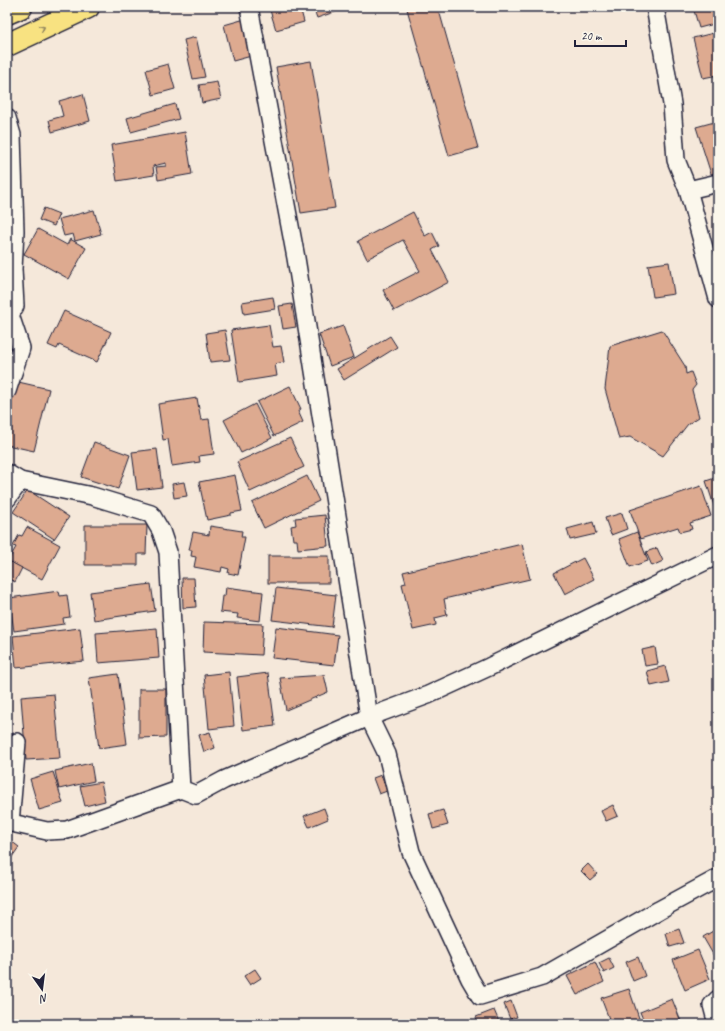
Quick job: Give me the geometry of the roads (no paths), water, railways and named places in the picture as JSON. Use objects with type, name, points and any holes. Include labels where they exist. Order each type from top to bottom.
[{"type":"highway","points":[[7,13],[21,7]]},
{"type":"highway","points":[[7,45],[88,7]]},
{"type":"street","points":[[248,7],[296,258],[369,717],[387,754],[411,852],[470,979],[480,996],[542,977],[718,878]]},
{"type":"street","points":[[655,7],[672,104],[676,160],[698,221],[718,299]]},
{"type":"street","points":[[7,118],[12,135],[15,231],[13,269],[15,306],[8,315],[21,348],[7,391]]},
{"type":"street","points":[[688,190],[718,183]]},
{"type":"street","points":[[7,499],[13,477],[92,496],[152,514],[161,531],[168,552],[182,789]]},
{"type":"street","points":[[17,742],[8,822],[47,831],[67,830],[182,789],[196,795],[224,780],[369,717],[428,695],[489,667],[718,555]]},
{"type":"street","points":[[717,1024],[712,1005],[718,999]]}]
